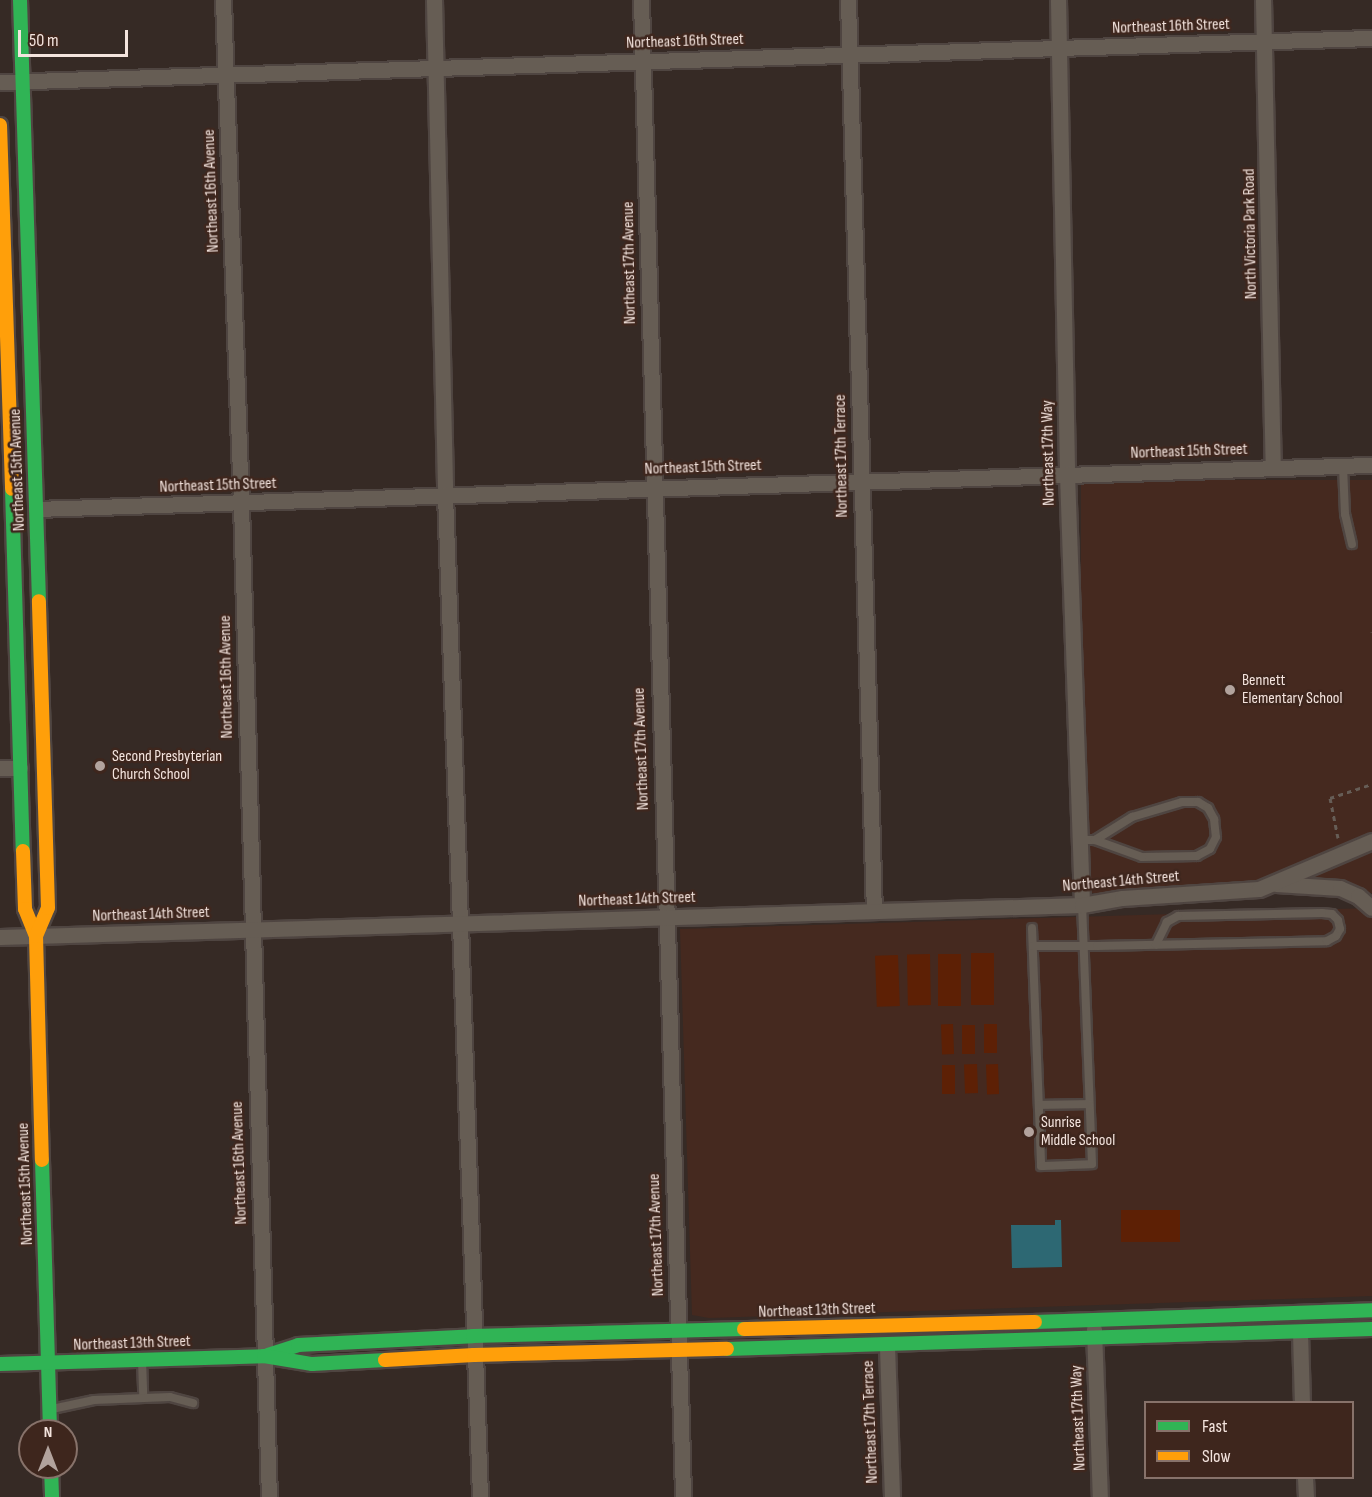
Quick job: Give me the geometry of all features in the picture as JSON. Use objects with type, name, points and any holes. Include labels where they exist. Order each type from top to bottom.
[{"type":"street","name":"Northeast 15th Avenue","points":[[20,0],[48,908],[36,936]]},
{"type":"street","name":"Northeast 16th Avenue","points":[[223,0],[241,503],[251,929],[269,1497]]},
{"type":"street","points":[[434,0],[445,494],[480,1497]]},
{"type":"street","name":"Northeast 17th Avenue","points":[[641,0],[683,1497]]},
{"type":"street","name":"Northeast 17th Terrace","points":[[848,0],[874,911]]},
{"type":"street","name":"Northeast 17th Way","points":[[1058,0],[1067,474],[1082,905]]},
{"type":"street","name":"North Victoria Park Road","points":[[1263,0],[1273,467]]},
{"type":"street","name":"Northeast 16th Street","points":[[0,82],[1372,38]]},
{"type":"street","name":"Northeast 15th Avenue","points":[[0,125],[7,599],[20,768],[25,909],[36,936],[49,1419]]},
{"type":"street","points":[[5,437],[33,436]]},
{"type":"street","name":"Northeast 15th Street","points":[[36,509],[1372,465]]},
{"type":"street","points":[[0,768],[20,768]]},
{"type":"street","name":"Northeast 14th Street","points":[[0,937],[1082,905],[1122,898],[1259,889],[1372,841]]},
{"type":"street","name":"Northeast 14th Street","points":[[1273,883],[1340,888],[1358,896],[1372,909]]},
{"type":"street","name":"Northeast 13th Street","points":[[264,1356],[298,1345],[473,1336],[1094,1320],[1372,1310]]},
{"type":"street","name":"Northeast 17th Way","points":[[1094,1320],[1100,1497]]},
{"type":"street","name":"Northeast 13th Street","points":[[0,1364],[264,1356],[312,1364],[474,1355],[887,1346],[1372,1329]]},
{"type":"street","points":[[1300,1332],[1302,1401]]},
{"type":"street","name":"Northeast 17th Terrace","points":[[887,1346],[892,1497]]},
{"type":"street","points":[[51,1479],[52,1497]]},
{"type":"street","points":[[1305,1479],[1306,1497]]},
{"type":"lane","points":[[1343,466],[1345,514],[1352,543]]},
{"type":"lane","points":[[1079,840],[1095,840],[1142,857],[1197,856],[1210,849],[1216,837],[1214,819],[1208,808],[1198,802],[1182,802],[1132,817],[1095,840]]},
{"type":"lane","points":[[1032,928],[1041,1166],[1092,1164],[1082,905]]},
{"type":"lane","points":[[1033,946],[1156,945],[1327,941],[1336,936],[1340,929],[1338,920],[1332,914],[1322,913],[1178,916],[1163,928],[1156,945]]},
{"type":"lane","points":[[1039,1105],[1089,1104]]},
{"type":"lane","points":[[142,1360],[144,1398]]},
{"type":"lane","points":[[49,1410],[94,1400],[170,1397],[193,1403]]},
{"type":"path","points":[[1338,838],[1330,798],[1372,784]]},
{"type":"shaded area","name":"Bennett Elementary School","points":[[1081,480],[1372,480],[1372,893],[1081,893]]},
{"type":"shaded area","name":"Sunrise Middle School","points":[[1372,908],[1372,1296],[709,1318],[692,1315],[680,929]]},
{"type":"shaded area","points":[[971,953],[994,953],[994,1005],[971,1005]]},
{"type":"shaded area","points":[[907,954],[930,954],[931,1005],[908,1005]]},
{"type":"shaded area","points":[[938,954],[961,954],[961,1006],[938,1006]]},
{"type":"shaded area","points":[[898,955],[900,1006],[877,1007],[875,956]]},
{"type":"shaded area","points":[[941,1024],[953,1024],[954,1054],[942,1054]]},
{"type":"shaded area","points":[[984,1024],[997,1024],[997,1053],[984,1053]]},
{"type":"shaded area","points":[[962,1025],[975,1025],[975,1054],[962,1054]]},
{"type":"shaded area","points":[[964,1064],[977,1064],[978,1093],[965,1093]]},
{"type":"shaded area","points":[[986,1064],[998,1064],[999,1094],[987,1094]]},
{"type":"shaded area","points":[[942,1065],[955,1065],[955,1094],[942,1094]]},
{"type":"shaded area","points":[[1121,1210],[1180,1210],[1180,1242],[1121,1242]]},
{"type":"water","points":[[1055,1220],[1061,1220],[1062,1267],[1012,1268],[1011,1225],[1055,1225]]},
{"type":"traffic: fast","points":[[20,0],[39,601]]},
{"type":"traffic: fast","points":[[12,489],[23,851]]},
{"type":"traffic: fast","points":[[42,1160],[50,1419]]},
{"type":"traffic: fast","points":[[1035,1322],[1372,1310]]},
{"type":"traffic: fast","points":[[268,1355],[298,1345],[473,1336],[744,1329]]},
{"type":"traffic: fast","points":[[727,1349],[1372,1329]]},
{"type":"traffic: fast","points":[[0,1364],[264,1356],[312,1364],[385,1360]]},
{"type":"traffic: fast","points":[[51,1479],[52,1497]]},
{"type":"traffic: slow","points":[[0,125],[12,489]]},
{"type":"traffic: slow","points":[[36,936],[48,908],[39,601]]},
{"type":"traffic: slow","points":[[23,851],[25,909],[36,936],[42,1160]]},
{"type":"traffic: slow","points":[[744,1329],[1035,1322]]},
{"type":"traffic: slow","points":[[385,1360],[474,1355],[727,1349]]},
{"type":"place","name":"Bennett Elementary School","points":[[1230,690]]},
{"type":"place","name":"Second Presbyterian Church School","points":[[100,766]]},
{"type":"place","name":"Sunrise Middle School","points":[[1029,1132]]}]
